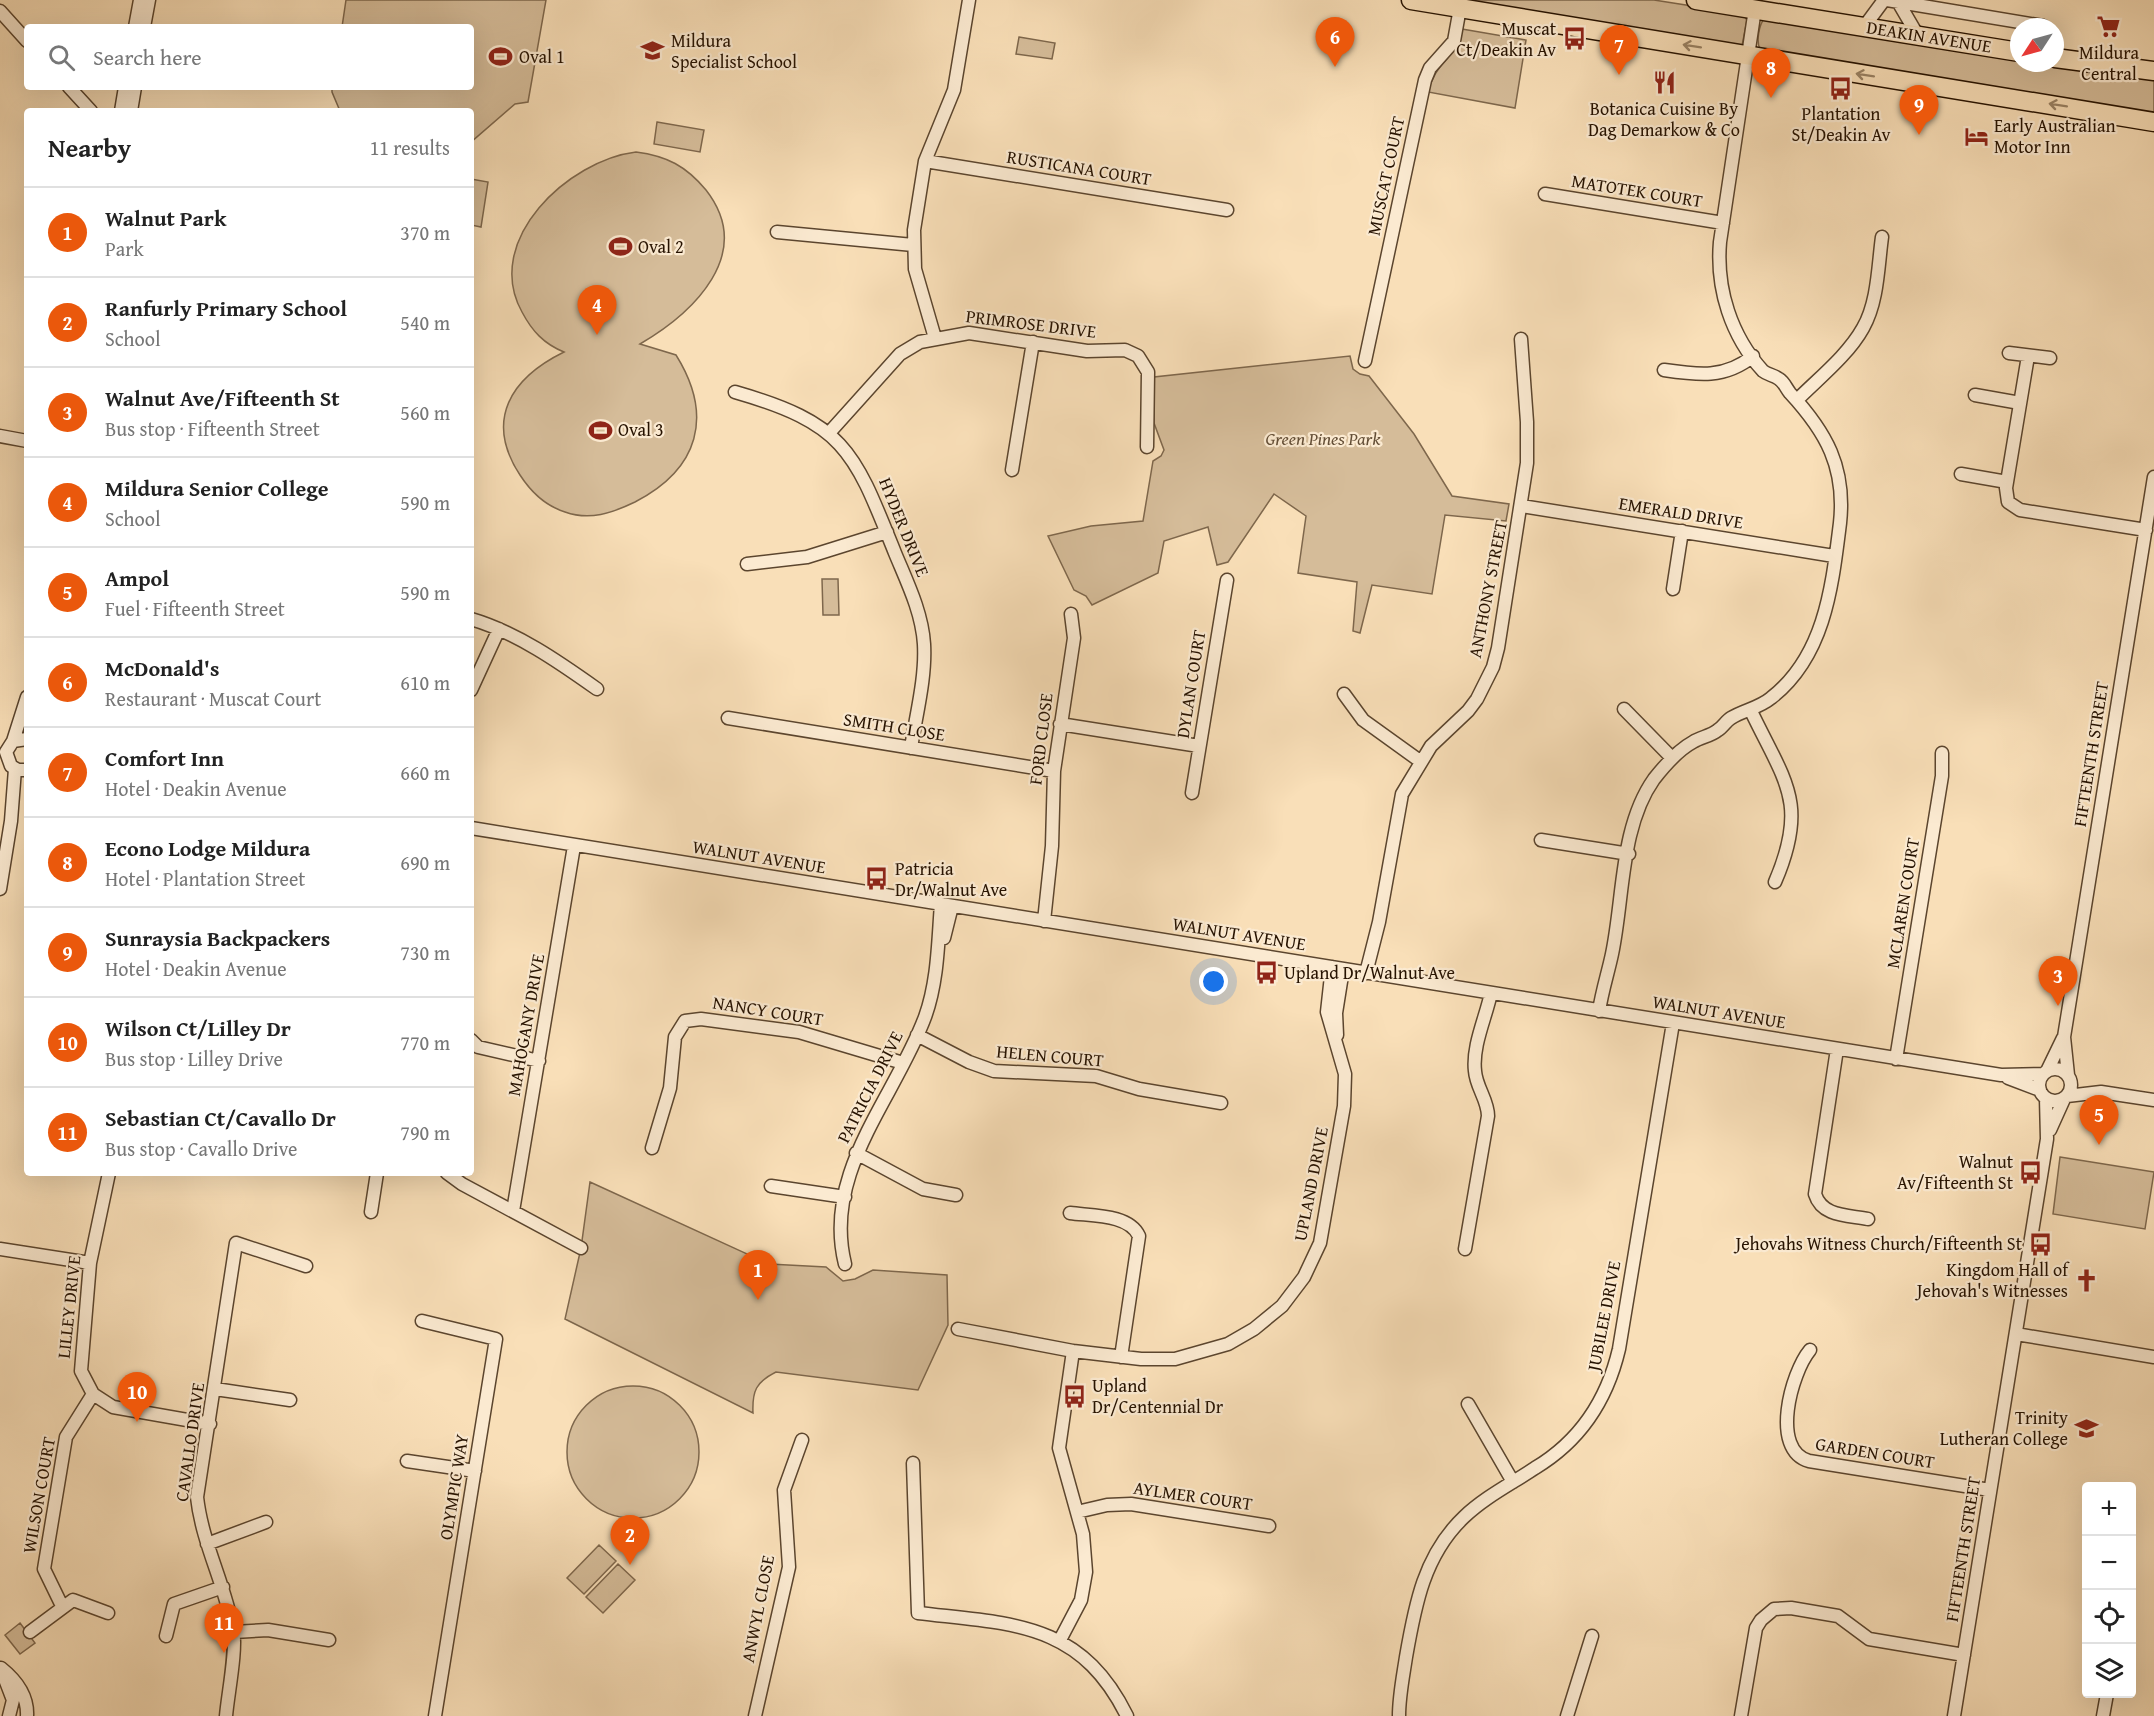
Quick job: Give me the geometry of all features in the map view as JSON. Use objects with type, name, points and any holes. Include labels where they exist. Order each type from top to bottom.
[{"type":"highway","points":[[1411,0],[2154,122]]},
{"type":"highway","name":"DEAKIN AVENUE","points":[[1696,0],[2010,51]]},
{"type":"highway","points":[[2064,59],[2154,71]]},
{"type":"street","points":[[136,24],[140,0]]},
{"type":"street","points":[[144,24],[148,0]]},
{"type":"street","points":[[935,338],[915,269],[913,245],[925,161],[954,90],[969,0]]},
{"type":"street","points":[[1864,27],[1891,1],[1918,36]]},
{"type":"street","name":"DEAKIN AVENUE","points":[[1891,1],[2010,21]]},
{"type":"street","name":"MUSCAT COURT","points":[[1365,361],[1425,80],[1430,68],[1454,41],[1460,8]]},
{"type":"street","points":[[1603,1011],[1634,822],[1645,795],[1672,758],[1692,742],[1716,731],[1733,717],[1751,711],[1769,700],[1789,682],[1813,649],[1823,622],[1834,556],[1841,504],[1838,473],[1825,438],[1778,378],[1764,372],[1737,334],[1722,293],[1718,259],[1755,9]]},
{"type":"street","points":[[0,11],[24,38]]},
{"type":"street","points":[[72,90],[88,108]]},
{"type":"street","points":[[122,108],[125,90]]},
{"type":"street","points":[[132,108],[134,90]]},
{"type":"street","name":"RUSTICANA COURT","points":[[925,161],[1227,210]]},
{"type":"street","name":"MATOTEK COURT","points":[[1545,194],[1723,223]]},
{"type":"street","points":[[777,232],[913,245]]},
{"type":"street","points":[[1797,400],[1846,350],[1863,328],[1872,303],[1882,237]]},
{"type":"street","name":"PRIMROSE DRIVE","points":[[829,433],[891,362],[910,348],[935,338],[969,333],[1087,351],[1125,350],[1143,360],[1148,372],[1147,447]]},
{"type":"street","name":"ANTHONY STREET","points":[[1370,974],[1398,808],[1409,779],[1431,746],[1468,711],[1493,667],[1502,628],[1522,506],[1527,441],[1521,339]]},
{"type":"street","points":[[1012,470],[1033,342]]},
{"type":"street","points":[[2009,353],[2050,358]]},
{"type":"street","points":[[1664,370],[1696,375],[1722,374],[1737,368],[1753,356]]},
{"type":"street","points":[[2028,356],[2006,498],[2014,508],[2146,530]]},
{"type":"street","name":"HYDER DRIVE","points":[[735,392],[785,407],[829,433],[859,469],[914,601],[922,631],[923,663],[911,748]]},
{"type":"street","points":[[1975,395],[2020,403]]},
{"type":"street","points":[[0,436],[24,440]]},
{"type":"street","points":[[1961,474],[2007,482]]},
{"type":"street","name":"FIFTEENTH STREET","points":[[2069,1076],[2064,1037],[2154,477]]},
{"type":"street","name":"EMERALD DRIVE","points":[[1522,506],[1834,556]]},
{"type":"street","points":[[1673,589],[1682,531]]},
{"type":"street","points":[[747,564],[807,557],[887,532]]},
{"type":"street","name":"DYLAN COURT","points":[[1192,793],[1227,580]]},
{"type":"street","name":"FORD CLOSE","points":[[1040,920],[1052,840],[1054,771],[1074,638],[1071,614]]},
{"type":"street","points":[[474,620],[499,629],[576,673],[597,689]]},
{"type":"street","points":[[474,683],[499,629]]},
{"type":"street","points":[[1344,694],[1363,720],[1420,760]]},
{"type":"street","points":[[0,889],[11,821],[15,766],[6,752],[24,704]]},
{"type":"street","points":[[1624,708],[1672,758]]},
{"type":"street","points":[[1751,711],[1786,783],[1793,808],[1790,846],[1775,882]]},
{"type":"street","name":"SMITH CLOSE","points":[[728,718],[1054,771]]},
{"type":"street","points":[[1060,724],[1199,746]]},
{"type":"street","points":[[8,742],[24,739]]},
{"type":"street","name":"MCLAREN COURT","points":[[1896,1059],[1942,776],[1941,753]]},
{"type":"street","name":"WALNUT AVENUE","points":[[474,829],[1896,1059],[2001,1075],[2045,1072]]},
{"type":"street","points":[[1541,840],[1629,854]]},
{"type":"street","name":"MAHOGANY DRIVE","points":[[513,1211],[574,846]]},
{"type":"street","name":"PATRICIA DRIVE","points":[[845,1264],[841,1235],[845,1197],[856,1154],[903,1063],[929,1002],[947,905]]},
{"type":"street","name":"UPLAND DRIVE","points":[[958,1329],[1073,1351],[1121,1357],[1175,1359],[1228,1344],[1270,1317],[1304,1277],[1314,1259],[1325,1226],[1344,1106],[1345,1074],[1337,1042],[1337,968]]},
{"type":"street","points":[[1465,1249],[1488,1116],[1487,1105],[1476,1081],[1474,1065],[1487,992]]},
{"type":"street","name":"NANCY COURT","points":[[652,1148],[672,1081],[675,1037],[685,1022],[701,1019],[799,1032],[903,1063]]},
{"type":"street","name":"JUBILEE DRIVE","points":[[1399,1716],[1414,1608],[1430,1562],[1448,1534],[1462,1518],[1568,1444],[1589,1419],[1610,1383],[1619,1349],[1673,1023]]},
{"type":"street","name":"HELEN COURT","points":[[916,1035],[969,1062],[994,1071],[1096,1076],[1139,1089],[1221,1103]]},
{"type":"street","name":"FIFTEENTH STREET","points":[[2045,1072],[2064,1037]]},
{"type":"street","points":[[474,1043],[478,1047],[538,1061]]},
{"type":"street","points":[[1837,1049],[1815,1194],[1820,1205],[1829,1212],[1868,1219]]},
{"type":"street","points":[[2101,1092],[2056,1068],[2045,1072],[2039,1082],[2043,1094],[2055,1101],[2066,1097],[2101,1092],[2154,1100]]},
{"type":"street","name":"WALNUT AVENUE","points":[[2001,1075],[2043,1094]]},
{"type":"street","points":[[2066,1097],[2072,1087],[2069,1076]]},
{"type":"street","name":"FIFTEENTH STREET","points":[[1954,1716],[2047,1139],[2043,1094]]},
{"type":"street","name":"FIFTEENTH STREET","points":[[2047,1139],[2066,1097]]},
{"type":"street","points":[[856,1154],[922,1189],[956,1196]]},
{"type":"street","name":"LILLEY DRIVE","points":[[93,1394],[81,1371],[90,1263],[108,1176]]},
{"type":"street","points":[[370,1212],[376,1176]]},
{"type":"street","points":[[452,1176],[581,1248]]},
{"type":"street","points":[[771,1186],[845,1197]]},
{"type":"street","points":[[1070,1213],[1124,1221],[1132,1226],[1139,1236],[1121,1357]]},
{"type":"street","name":"CAVALLO DRIVE","points":[[226,1716],[234,1632],[222,1587],[200,1522],[197,1497],[236,1243],[306,1266]]},
{"type":"street","points":[[0,1249],[90,1263]]},
{"type":"street","name":"OLYMPIC WAY","points":[[422,1321],[496,1339],[435,1716]]},
{"type":"street","points":[[2016,1334],[2154,1357]]},
{"type":"street","name":"GARDEN COURT","points":[[1810,1350],[1798,1367],[1786,1430],[1789,1444],[1796,1456],[1809,1461],[1990,1490]]},
{"type":"street","points":[[1060,1640],[1082,1600],[1086,1572],[1083,1534],[1059,1448],[1073,1351]]},
{"type":"street","points":[[215,1389],[290,1400]]},
{"type":"street","points":[[93,1394],[113,1407],[210,1424]]},
{"type":"street","name":"WILSON COURT","points":[[62,1606],[44,1569],[66,1437],[93,1394]]},
{"type":"street","points":[[1468,1404],[1513,1482]]},
{"type":"street","name":"ANWYL CLOSE","points":[[754,1716],[789,1567],[784,1490],[802,1440]]},
{"type":"street","points":[[407,1461],[475,1471]]},
{"type":"street","points":[[913,1463],[918,1613],[1025,1626],[1060,1640],[1086,1659],[1108,1684],[1127,1716]]},
{"type":"street","name":"AYLMER COURT","points":[[1077,1512],[1107,1505],[1131,1504],[1269,1526]]},
{"type":"street","points":[[207,1544],[266,1522]]},
{"type":"street","points":[[166,1636],[174,1604],[222,1587]]},
{"type":"street","points":[[30,1632],[73,1600],[108,1613]]},
{"type":"street","points":[[1741,1716],[1756,1628],[1761,1620],[1774,1609],[1791,1608],[1838,1616],[1869,1639],[1964,1655]]},
{"type":"street","points":[[234,1632],[268,1630],[329,1640]]},
{"type":"street","points":[[1567,1716],[1592,1636]]},
{"type":"street","points":[[0,1668],[13,1700],[9,1716]]},
{"type":"street","points":[[0,1668],[18,1685],[24,1696],[27,1716]]},
{"type":"street","points":[[2103,1716],[2106,1698]]},
{"type":"green space","name":"Oval 1","points":[[346,0],[546,0],[528,102],[515,104],[474,139],[474,108],[339,108],[332,90],[474,90],[474,24],[342,24]]},
{"type":"green space","points":[[1457,0],[1654,0],[1743,14],[1747,20],[1742,46]]},
{"type":"green space","points":[[1764,19],[2010,58],[2010,72],[2064,72],[2064,66],[2154,78],[2154,113],[1760,49],[1758,42]]},
{"type":"green space","points":[[1462,29],[1526,40],[1515,108],[1428,92],[1436,73],[1456,47]]},
{"type":"green space","points":[[1019,37],[1055,43],[1052,59],[1016,54]]},
{"type":"green space","points":[[657,122],[704,130],[700,152],[654,144]]},
{"type":"green space","points":[[636,152],[666,159],[683,168],[706,190],[720,214],[724,237],[721,259],[712,279],[680,316],[640,344],[676,355],[688,377],[695,399],[697,420],[694,439],[686,457],[674,474],[657,489],[635,502],[601,515],[574,515],[552,506],[529,487],[509,455],[504,436],[504,419],[517,388],[545,362],[564,352],[539,336],[522,312],[513,285],[514,258],[523,232],[539,208],[560,187],[584,170],[610,158]]},
{"type":"green space","points":[[474,180],[488,182],[481,227],[474,226]]},
{"type":"green space","name":"Green Pines Park","points":[[1350,356],[1353,369],[1369,376],[1414,434],[1452,496],[1509,504],[1506,521],[1445,515],[1432,594],[1372,585],[1360,633],[1353,631],[1357,582],[1298,573],[1306,516],[1274,494],[1228,562],[1217,565],[1208,527],[1164,541],[1158,573],[1092,605],[1086,596],[1074,590],[1048,536],[1091,526],[1143,521],[1153,461],[1161,456],[1164,450],[1154,423],[1154,377]]},
{"type":"green space","points":[[822,579],[838,579],[839,615],[823,615]]},
{"type":"green space","points":[[2060,1157],[2154,1172],[2145,1229],[2053,1214]]},
{"type":"green space","points":[[590,1182],[769,1264],[826,1267],[843,1281],[855,1279],[873,1270],[947,1275],[948,1325],[918,1390],[776,1372],[757,1388],[753,1399],[753,1413],[565,1319],[581,1248]]},
{"type":"green space","points":[[633,1386],[658,1391],[680,1405],[694,1427],[699,1452],[694,1477],[680,1499],[658,1513],[633,1518],[608,1513],[586,1499],[572,1477],[567,1452],[572,1427],[586,1405],[608,1391]]},
{"type":"green space","points":[[599,1545],[616,1561],[584,1594],[567,1578]]},
{"type":"green space","points":[[618,1564],[635,1580],[603,1613],[586,1597]]},
{"type":"green space","points":[[20,1623],[35,1643],[20,1654],[5,1635]]},
{"type":"place","name":"Mildura Central","points":[[2109,27]]},
{"type":"place","name":"Muscat Ct/Deakin Av","points":[[1574,39]]},
{"type":"place","name":"Mildura Specialist School","points":[[653,51]]},
{"type":"place","name":"Oval 1","points":[[501,57]]},
{"type":"place","name":"McDonald's","points":[[1335,67]]},
{"type":"place","name":"Comfort Inn","points":[[1619,75]]},
{"type":"place","name":"Botanica Cuisine By Dag Demarkow & Co","points":[[1664,83]]},
{"type":"place","name":"Plantation St/Deakin Av","points":[[1841,88]]},
{"type":"place","name":"Econo Lodge Mildura","points":[[1771,98]]},
{"type":"place","name":"Sunraysia Backpackers","points":[[1919,135]]},
{"type":"place","name":"Early Australian Motor Inn","points":[[1976,136]]},
{"type":"place","name":"Oval 2","points":[[620,247]]},
{"type":"place","name":"Mildura Senior College","points":[[597,335]]},
{"type":"place","name":"Oval 3","points":[[600,430]]},
{"type":"place","name":"Patricia Dr/Walnut Ave","points":[[877,879]]},
{"type":"place","name":"Upland Dr/Walnut Ave","points":[[1266,973]]},
{"type":"place","name":"Walnut Ave/Fifteenth St","points":[[2058,1006]]},
{"type":"place","name":"Ampol","points":[[2099,1145]]},
{"type":"place","name":"Walnut Av/Fifteenth St","points":[[2031,1172]]},
{"type":"place","name":"Jehovahs Witness Church/Fifteenth St","points":[[2040,1244]]},
{"type":"place","name":"Kingdom Hall of Jehovah's Witnesses","points":[[2086,1280]]},
{"type":"place","name":"Walnut Park","points":[[758,1300]]},
{"type":"place","name":"Upland Dr/Centennial Dr","points":[[1074,1396]]},
{"type":"place","name":"Wilson Ct/Lilley Dr","points":[[137,1422]]},
{"type":"place","name":"Trinity Lutheran College","points":[[2086,1428]]},
{"type":"place","name":"Ranfurly Primary School","points":[[630,1565]]},
{"type":"place","name":"Sebastian Ct/Cavallo Dr","points":[[224,1653]]}]
